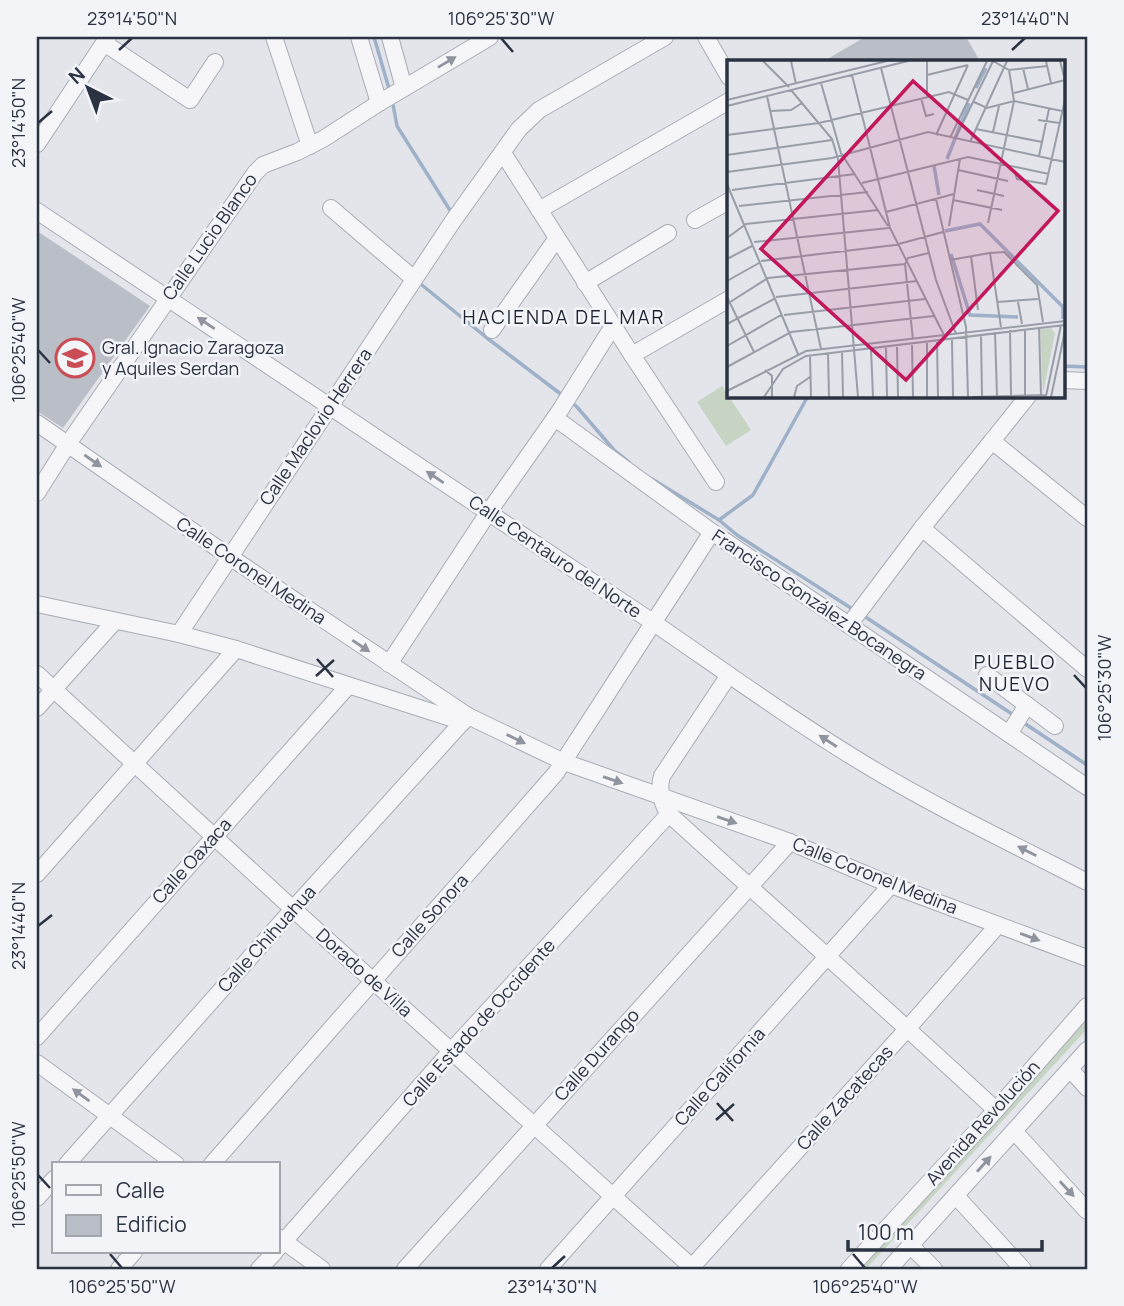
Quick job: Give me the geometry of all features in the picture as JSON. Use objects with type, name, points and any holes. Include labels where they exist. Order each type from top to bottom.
[{"type":"street","points":[[274,37],[310,146]]},
{"type":"street","points":[[359,37],[379,103]]},
{"type":"street","points":[[390,37],[404,88]]},
{"type":"street","name":"Calle Maclovio Herrera","points":[[179,634],[457,215],[519,129],[539,110],[665,37]]},
{"type":"street","points":[[706,37],[727,74]]},
{"type":"street","name":"Calle Lucio Blanco","points":[[37,493],[167,298],[255,173],[263,165],[310,146],[482,39]]},
{"type":"street","points":[[37,144],[106,40],[190,100],[215,62]]},
{"type":"street","points":[[539,210],[727,102]]},
{"type":"street","points":[[503,153],[716,482]]},
{"type":"street","points":[[695,220],[727,202]]},
{"type":"street","points":[[331,208],[414,279]]},
{"type":"street","name":"Calle Centauro del Norte","points":[[37,211],[834,745],[909,790],[1087,882]]},
{"type":"street","points":[[585,283],[668,233]]},
{"type":"street","points":[[492,330],[557,238]]},
{"type":"street","points":[[632,355],[727,300]]},
{"type":"street","points":[[389,664],[488,513],[557,415],[613,326]]},
{"type":"street","points":[[1064,380],[1087,382]]},
{"type":"street","points":[[856,616],[922,528],[1027,397]]},
{"type":"street","name":"Francisco González Bocanegra","points":[[557,415],[712,531],[856,616],[1009,734],[1087,787]]},
{"type":"street","name":"Calle Coronel Medina","points":[[37,423],[465,719],[564,762],[790,842],[891,885],[1087,958]]},
{"type":"street","points":[[992,441],[1087,518]]},
{"type":"street","points":[[922,528],[1087,669]]},
{"type":"street","name":"Calle Sonora","points":[[214,1162],[564,762],[712,531]]},
{"type":"street","points":[[37,604],[236,649],[348,686],[465,719]]},
{"type":"street","points":[[37,708],[115,621]]},
{"type":"street","points":[[37,874],[236,649]]},
{"type":"street","name":"Dorado de Villa","points":[[37,674],[692,1269]]},
{"type":"street","points":[[729,675],[662,776],[660,785],[666,811],[996,1110]]},
{"type":"street","points":[[987,675],[1055,726]]},
{"type":"street","name":"Calle Oaxaca","points":[[37,1037],[348,686]]},
{"type":"street","points":[[1009,734],[1027,705]]},
{"type":"street","name":"Calle Chihuahua","points":[[69,1162],[465,719]]},
{"type":"street","name":"Calle Estado de Occidente","points":[[280,1243],[669,814]]},
{"type":"street","name":"Calle Durango","points":[[405,1269],[790,842]]},
{"type":"street","name":"Calle California","points":[[548,1269],[891,885]]},
{"type":"street","name":"Calle Zacatecas","points":[[692,1269],[998,925]]},
{"type":"street","name":"Avenida Revolución","points":[[849,1269],[996,1110],[1087,1006]]},
{"type":"street","name":"Avenida Revolución","points":[[889,1269],[1087,1050]]},
{"type":"street","points":[[37,1063],[173,1162]]},
{"type":"street","points":[[1070,1069],[1087,1088]]},
{"type":"street","points":[[1014,1131],[1087,1210]]},
{"type":"street","points":[[37,1198],[52,1181]]},
{"type":"street","points":[[956,1196],[1023,1269]]},
{"type":"street","points":[[280,1245],[322,1269]]},
{"type":"street","points":[[911,1245],[934,1269]]},
{"type":"street","points":[[119,1269],[132,1254]]},
{"type":"street","name":"Calle Estado de Occidente","points":[[259,1269],[271,1254]]},
{"type":"green space","points":[[722,386],[751,430],[726,446],[697,402]]},
{"type":"green space","points":[[1087,1010],[1087,1029],[866,1269],[853,1269]]},
{"type":"building","points":[[865,37],[966,37],[979,60],[826,60]]},
{"type":"building","name":"Gral. Ignacio Zaragoza y Aquiles Serdan","points":[[37,231],[150,306],[63,428],[37,411]]},
{"type":"waterway","points":[[374,37],[390,92]]},
{"type":"waterway","points":[[392,99],[397,126],[453,215]]},
{"type":"waterway","points":[[417,281],[562,395]]},
{"type":"waterway","points":[[1064,366],[1087,367]]},
{"type":"waterway","points":[[652,479],[719,520],[753,495],[807,397]]},
{"type":"waterway","points":[[571,402],[614,450],[629,462]]},
{"type":"waterway","points":[[719,520],[737,535],[854,610]]},
{"type":"waterway","points":[[864,616],[1015,716]]},
{"type":"waterway","points":[[1021,721],[1087,765]]},
{"type":"place","name":"Gral. Ignacio Zaragoza y Aquiles Serdan","points":[[75,358]]},
{"type":"district","name":"HACIENDA DEL MAR","points":[[564,317]]},
{"type":"district","name":"PUEBLO NUEVO","points":[[1015,673]]}]
